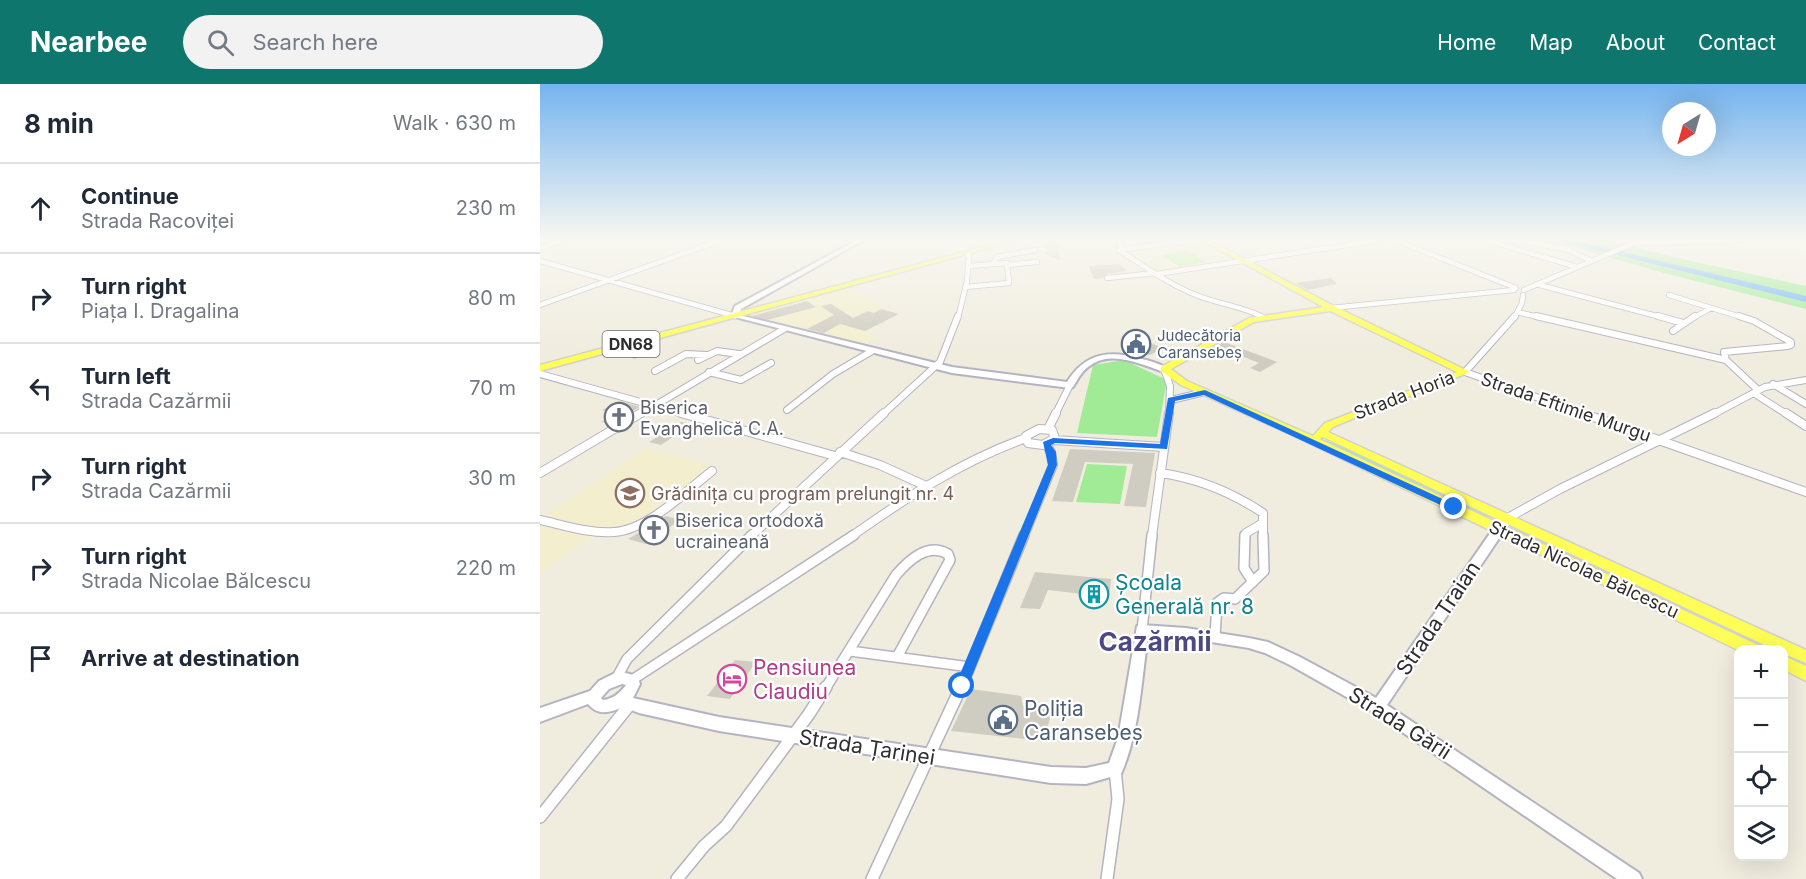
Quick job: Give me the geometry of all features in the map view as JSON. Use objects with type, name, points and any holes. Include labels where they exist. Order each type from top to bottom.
[{"type":"main road","name":"DN68","points":[[540,368],[735,313],[875,277]]},
{"type":"main road","name":"Strada Eftimie Murgu","points":[[1274,277],[1331,308],[1464,372]]},
{"type":"main road","points":[[1164,369],[1244,323],[1263,317],[1331,308]]},
{"type":"main road","name":"Strada Nicolae Bălcescu","points":[[1164,369],[1177,379],[1205,392],[1317,436],[1502,523],[1806,657]]},
{"type":"main road","name":"Strada Horia","points":[[1317,436],[1329,425],[1464,372]]},
{"type":"main road","name":"Strada Nicolae Bălcescu","points":[[1502,523],[1744,645]]},
{"type":"main road","points":[[1788,665],[1806,674]]},
{"type":"street","points":[[596,277],[735,313],[784,329],[935,367],[1070,385],[1048,429]]},
{"type":"street","points":[[540,305],[620,277]]},
{"type":"street","points":[[735,313],[797,277]]},
{"type":"street","points":[[616,679],[627,659],[660,624],[838,454],[935,367],[948,345],[967,277]]},
{"type":"street","points":[[965,287],[1009,283],[1008,277]]},
{"type":"street","points":[[1107,278],[1116,277]]},
{"type":"street","points":[[1163,277],[1196,296],[1242,307],[1263,317]]},
{"type":"street","points":[[1483,277],[1519,292]]},
{"type":"street","points":[[1331,308],[1483,292],[1519,292],[1553,277]]},
{"type":"street","points":[[1536,284],[1683,323]]},
{"type":"street","name":"Strada Horia","points":[[1464,372],[1489,348],[1524,302],[1519,292]]},
{"type":"street","points":[[1669,295],[1765,326],[1792,344],[1724,353],[1726,360],[1756,392],[1806,426]]},
{"type":"street","points":[[1673,331],[1711,308]]},
{"type":"street","points":[[1517,312],[1726,360]]},
{"type":"street","points":[[540,473],[784,329]]},
{"type":"street","points":[[698,360],[717,351],[740,354]]},
{"type":"street","points":[[787,410],[833,374],[872,351]]},
{"type":"street","points":[[655,371],[686,354],[707,355]]},
{"type":"street","name":"Strada Nicolae Bălcescu","points":[[1070,385],[1081,366],[1091,360],[1120,356],[1164,369]]},
{"type":"street","points":[[709,372],[741,380],[771,363]]},
{"type":"street","points":[[1107,879],[1118,799],[1115,769],[1126,738],[1171,400],[1170,386],[1164,369]]},
{"type":"street","name":"Strada Eftimie Murgu","points":[[1464,372],[1806,492]]},
{"type":"street","points":[[540,374],[652,406],[880,465],[926,486]]},
{"type":"street","points":[[1502,523],[1560,489],[1773,384],[1806,380]]},
{"type":"street","points":[[1773,384],[1806,404]]},
{"type":"street","points":[[1171,400],[1205,392]]},
{"type":"street","points":[[632,680],[760,598],[926,486],[996,447],[1026,438],[1035,430],[1048,429],[1056,435],[1050,442],[1053,465],[970,666],[872,879]]},
{"type":"street","points":[[1026,438],[1032,444],[1050,442],[1164,447]]},
{"type":"street","points":[[540,520],[614,532],[633,527],[652,516],[712,471]]},
{"type":"street","points":[[1160,473],[1192,478],[1218,488],[1263,513],[1264,571],[1235,599],[1224,598],[1218,603],[1215,637]]},
{"type":"street","points":[[1253,582],[1244,568],[1244,539],[1246,533],[1263,523]]},
{"type":"street","name":"Strada Traian","points":[[1378,707],[1502,523]]},
{"type":"street","points":[[677,879],[704,846],[726,826],[794,736],[850,651],[896,574],[917,555],[925,551],[941,550],[948,554],[950,560],[897,657]]},
{"type":"street","name":"Strada Gării","points":[[1142,630],[1215,637],[1268,648],[1295,661],[1378,707],[1633,879]]},
{"type":"street","points":[[850,651],[970,666]]},
{"type":"street","points":[[540,715],[594,696],[603,686],[616,679],[632,680]]},
{"type":"street","points":[[540,817],[626,701],[632,689],[632,680]]},
{"type":"street","name":"Strada Țarinei","points":[[594,696],[598,706],[626,701],[687,718],[929,757],[1073,777],[1115,769]]},
{"type":"shaded area","points":[[851,287],[880,306],[903,313],[867,332],[878,336],[861,346],[744,316]]},
{"type":"shaded area","name":"Grădinița cu program prelungit nr. 4","points":[[646,448],[718,468],[652,516],[633,527],[601,530],[540,573],[540,518]]},
{"type":"green space","points":[[1680,277],[1765,277],[1806,286],[1806,309]]},
{"type":"green space","points":[[1124,360],[1167,380],[1157,437],[1077,433],[1093,365]]},
{"type":"green space","points":[[1325,440],[1377,462],[1489,516],[1488,518],[1325,442]]},
{"type":"green space","points":[[1087,464],[1127,466],[1120,504],[1076,502]]},
{"type":"green space","points":[[1522,530],[1767,645],[1757,645],[1517,531]]},
{"type":"building","points":[[1331,278],[1337,284],[1308,290],[1295,283]]},
{"type":"building","points":[[807,301],[816,307],[767,320],[752,316]]},
{"type":"building","points":[[831,304],[853,318],[868,311],[874,313],[881,309],[899,314],[865,331],[840,324],[824,333],[807,329],[834,315],[821,306]]},
{"type":"building","name":"Judecătoria Caransebeș","points":[[1138,338],[1163,348],[1150,355],[1125,344]]},
{"type":"building","points":[[1224,342],[1277,362],[1260,372],[1250,368],[1259,363],[1227,350],[1218,355],[1208,351]]},
{"type":"building","points":[[643,345],[652,354],[634,359],[624,350]]},
{"type":"building","name":"Biserica Evanghelică C.A.","points":[[619,401],[640,407],[610,424],[601,422],[616,414],[602,410]]},
{"type":"building","points":[[681,422],[692,424],[661,445],[649,442]]},
{"type":"building","points":[[1070,449],[1155,453],[1146,507],[1124,506],[1133,464],[1085,462],[1073,502],[1052,501]]},
{"type":"building","name":"Biserica ortodoxă ucraineană","points":[[666,516],[680,520],[646,544],[628,539]]},
{"type":"building","name":"Școala Generală nr. 8","points":[[1035,572],[1111,579],[1109,597],[1048,590],[1040,609],[1020,608]]},
{"type":"building","name":"Pensiunea Claudiu","points":[[735,660],[756,662],[730,699],[707,696]]},
{"type":"building","name":"Poliția Caransebeș","points":[[971,689],[1021,696],[1023,706],[1053,709],[1043,741],[951,731]]},
{"type":"waterway","points":[[1715,277],[1806,299]]},
{"type":"place","name":"Judecătoria Caransebeș","points":[[1136,344]]},
{"type":"place","name":"Biserica Evanghelică C.A.","points":[[619,417]]},
{"type":"place","name":"Grădinița cu program prelungit nr. 4","points":[[630,493]]},
{"type":"place","name":"Biserica ortodoxă ucraineană","points":[[654,530]]},
{"type":"place","name":"Școala Generală nr. 8","points":[[1094,594]]},
{"type":"place","name":"Pensiunea Claudiu","points":[[732,679]]},
{"type":"place","name":"Poliția Caransebeș","points":[[1003,720]]},
{"type":"district","name":"Cazărmii","points":[[1155,641]]},
{"type":"route","points":[[962,686],[1053,465],[1051,452],[1046,444],[1053,440],[1164,447],[1171,400],[1205,392],[1454,507]]}]
